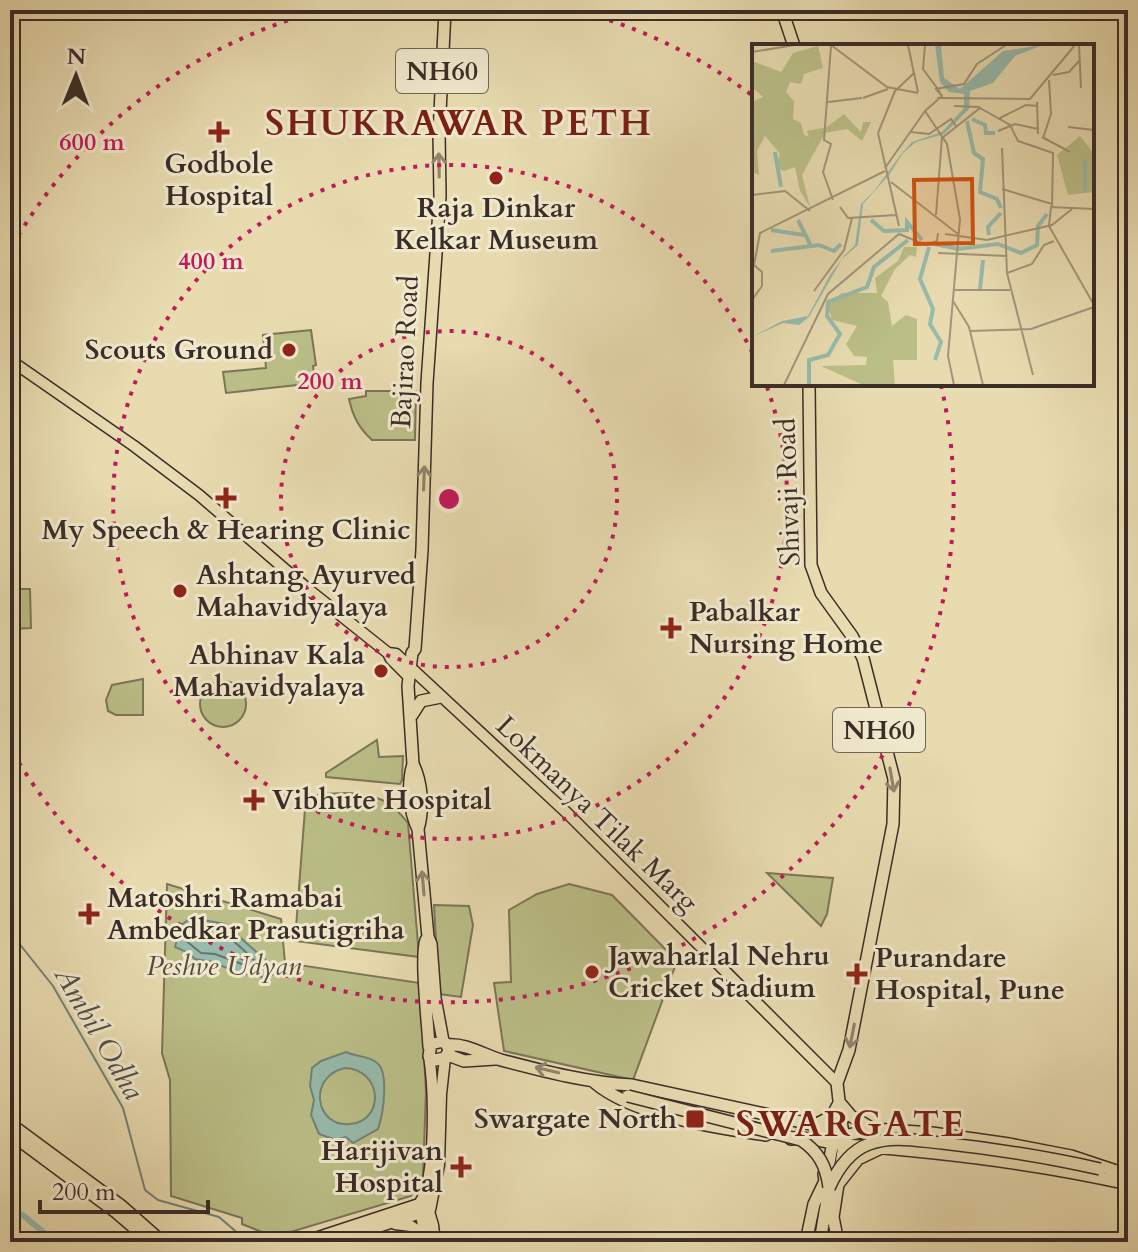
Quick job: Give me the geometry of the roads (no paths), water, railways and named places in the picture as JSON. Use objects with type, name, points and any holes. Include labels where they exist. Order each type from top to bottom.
[{"type":"highway","name":"Bajirao Road","points":[[412,673],[422,550],[428,369],[440,196],[439,133],[445,10]]},
{"type":"highway","points":[[782,10],[793,44]]},
{"type":"highway","name":"Shivaji Road","points":[[809,386],[811,565],[821,593],[852,636],[863,658],[894,786],[893,824],[849,1050],[837,1083],[839,1140]]},
{"type":"highway","name":"NH60","points":[[412,673],[415,686],[410,693],[413,764],[419,785],[421,817],[418,829],[428,937],[439,1023],[448,1049]]},
{"type":"highway","points":[[411,719],[421,701],[441,697]]},
{"type":"highway","name":"NH60","points":[[428,937],[424,945],[429,1051]]},
{"type":"highway","points":[[439,1023],[448,1049]]},
{"type":"highway","points":[[448,1049],[439,1061],[429,1051],[434,1042],[448,1049],[464,1061],[499,1059],[804,1137],[1126,1178]]},
{"type":"highway","points":[[602,1086],[632,1085],[815,1125],[839,1140],[873,1134],[932,1133],[1026,1147],[1102,1165],[1126,1178]]},
{"type":"highway","points":[[602,1086],[628,1096],[801,1140],[815,1151],[830,1184],[817,1242]]},
{"type":"highway","points":[[815,1125],[832,1116],[840,1102],[873,1134],[1023,1159],[1070,1171]]},
{"type":"highway","points":[[793,1134],[811,1149],[830,1184]]},
{"type":"highway","points":[[806,1242],[814,1204],[839,1170],[866,1145],[896,1139],[1007,1150],[1100,1169],[1126,1178]]},
{"type":"highway","name":"NH60","points":[[838,1242],[830,1184],[839,1140]]},
{"type":"highway","points":[[830,1184],[858,1159],[884,1147]]},
{"type":"highway","points":[[830,1242],[834,1226]]},
{"type":"main road","name":"Lokmanya Tilak Marg","points":[[10,360],[189,487],[309,590],[388,653],[396,654],[412,673],[578,824],[837,1083]]},
{"type":"main road","points":[[332,1242],[390,1224],[423,1206],[439,1165],[441,1094],[448,1049]]},
{"type":"main road","points":[[429,1051],[432,1139],[423,1206],[429,1240]]},
{"type":"main road","points":[[10,1123],[121,1205],[163,1242]]},
{"type":"main road","points":[[10,1134],[150,1242]]},
{"type":"main road","points":[[303,1242],[423,1206]]},
{"type":"main road","points":[[390,1224],[411,1226],[429,1240]]},
{"type":"water","points":[[191,918],[225,924],[272,966],[272,975],[267,978],[236,972],[213,962],[195,959],[175,947],[181,925]]},
{"type":"water","points":[[346,1052],[376,1062],[384,1083],[378,1129],[353,1143],[346,1137],[336,1140],[319,1134],[311,1115],[314,1100],[310,1086],[312,1068],[321,1061]],"holes":[[[345,1068],[358,1071],[373,1086],[374,1105],[361,1121],[338,1123],[323,1110],[321,1090],[333,1073]]]},
{"type":"waterway","name":"Ambil Odha","points":[[10,932],[53,986],[123,1108],[145,1190],[158,1200],[219,1217],[244,1242]]},
{"type":"waterway","points":[[10,1208],[55,1242]]},
{"type":"tunnel","points":[[795,1128],[827,1132]]},
{"type":"place","name":"Godbole Hospital","points":[[219,132]]},
{"type":"place","name":"Raja Dinkar Kelkar Museum","points":[[496,178]]},
{"type":"place","name":"Scouts Ground","points":[[289,350]]},
{"type":"place","name":"My Speech & Hearing Clinic","points":[[226,498]]},
{"type":"place","name":"Ashtang Ayurved Mahavidyalaya","points":[[180,591]]},
{"type":"place","name":"Pabalkar Nursing Home","points":[[671,628]]},
{"type":"place","name":"Abhinav Kala Mahavidyalaya","points":[[381,671]]},
{"type":"place","name":"Vibhute Hospital","points":[[254,800]]},
{"type":"place","name":"Matoshri Ramabai Ambedkar Prasutigriha","points":[[89,914]]},
{"type":"place","name":"Jawaharlal Nehru Cricket Stadium","points":[[592,972]]},
{"type":"place","name":"Purandare Hospital, Pune","points":[[857,974]]},
{"type":"place","name":"Swargate North","points":[[695,1119]]},
{"type":"place","name":"Harijivan Hospital","points":[[461,1167]]},
{"type":"district","name":"SHUKRAWAR PETH","points":[[459,123]]},
{"type":"district","name":"SWARGATE","points":[[851,1124]]},
{"type":"park label","name":"Peshve Udyan","points":[[224,966]]}]
